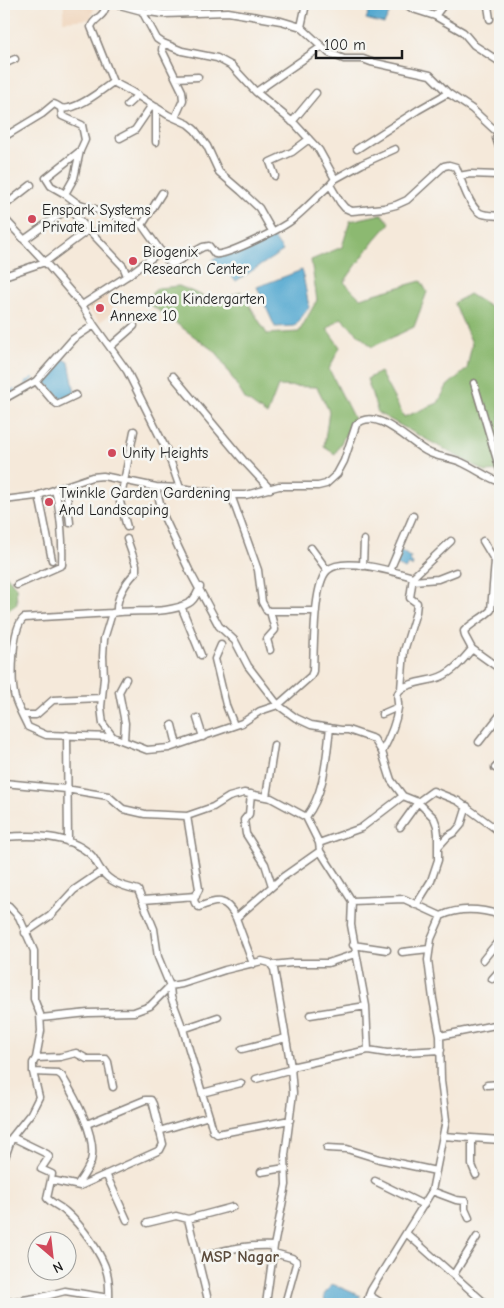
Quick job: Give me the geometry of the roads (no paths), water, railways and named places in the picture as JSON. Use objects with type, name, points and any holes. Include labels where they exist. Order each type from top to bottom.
[{"type":"street","points":[[106,4],[104,13],[92,23],[91,27],[113,82],[188,124],[195,130],[207,146],[215,168],[259,208],[272,231]]},
{"type":"street","points":[[116,4],[163,14],[228,12],[281,21],[301,27],[329,53],[344,59],[363,59],[425,73],[430,75],[448,93],[499,132],[496,138],[500,150]]},
{"type":"street","points":[[301,27],[306,4]]},
{"type":"street","points":[[406,4],[413,9],[435,16],[463,32],[474,46],[500,62]]},
{"type":"street","points":[[435,16],[444,4]]},
{"type":"street","points":[[489,4],[490,20]]},
{"type":"street","points":[[142,11],[157,39],[163,44],[182,51],[217,58],[232,66],[256,92],[309,139],[319,150],[335,179]]},
{"type":"street","points":[[163,44],[162,50],[182,91],[183,100],[175,118]]},
{"type":"street","points":[[256,92],[321,47]]},
{"type":"street","points":[[4,64],[15,59]]},
{"type":"street","points":[[176,78],[198,77]]},
{"type":"street","points":[[4,137],[42,114],[54,104],[61,108],[73,107],[85,102],[113,82]]},
{"type":"street","points":[[358,148],[448,93]]},
{"type":"street","points":[[292,122],[316,94]]},
{"type":"street","points":[[127,105],[138,96]]},
{"type":"street","points":[[120,138],[136,130],[154,106]]},
{"type":"street","points":[[154,106],[156,142]]},
{"type":"street","points":[[61,108],[62,116],[78,122],[84,130],[85,140],[80,151],[74,178],[64,194]]},
{"type":"street","points":[[275,176],[270,162],[292,152],[309,139]]},
{"type":"street","points":[[80,151],[46,178],[51,186],[77,203],[142,225],[170,263],[175,264],[206,246],[209,246],[215,254],[219,255],[272,231],[292,220],[335,179],[362,164],[395,150]]},
{"type":"street","points":[[330,185],[345,208],[352,211],[384,208],[408,200],[447,165],[456,167],[475,209],[484,215],[500,216]]},
{"type":"street","points":[[459,176],[470,174],[497,175]]},
{"type":"street","points":[[4,206],[31,185]]},
{"type":"street","points":[[142,225],[162,193]]},
{"type":"street","points":[[24,240],[77,203]]},
{"type":"street","points":[[68,208],[122,266],[126,276]]},
{"type":"street","points":[[4,218],[82,305],[94,325],[128,371],[167,451],[180,488]]},
{"type":"street","points":[[4,276],[45,262],[88,230]]},
{"type":"street","points":[[82,305],[160,251]]},
{"type":"street","points":[[4,399],[36,381],[73,339],[94,325]]},
{"type":"street","points":[[110,347],[134,326]]},
{"type":"street","points":[[173,376],[243,460],[270,489]]},
{"type":"street","points":[[36,381],[57,404],[76,395]]},
{"type":"street","points":[[474,383],[500,470]]},
{"type":"street","points":[[4,500],[39,495],[92,477],[103,476],[156,487],[180,488],[231,495],[246,495],[279,486],[318,486],[326,484],[337,474],[356,425],[359,422],[368,420],[376,420],[387,424],[427,452],[462,462],[484,476],[500,482]]},
{"type":"street","points":[[127,527],[120,502],[134,431]]},
{"type":"street","points":[[66,486],[70,523]]},
{"type":"street","points":[[156,487],[163,515],[189,570],[219,626],[235,642],[248,666],[278,705],[311,725],[354,731],[374,739],[382,752],[391,780],[404,796],[418,802],[434,818],[438,826],[438,860],[431,880],[416,905]]},
{"type":"street","points":[[17,585],[62,565],[60,511],[55,489]]},
{"type":"street","points":[[39,495],[52,560]]},
{"type":"street","points":[[231,495],[258,570],[262,602],[267,611],[316,611]]},
{"type":"street","points":[[390,570],[413,516]]},
{"type":"street","points":[[113,737],[103,724],[104,638],[116,602],[130,578],[136,572],[136,565],[128,540]]},
{"type":"street","points":[[363,566],[364,540]]},
{"type":"street","points":[[382,752],[388,742],[398,707],[404,651],[416,612],[417,603],[410,598],[413,579],[451,540]]},
{"type":"street","points":[[482,541],[495,561]]},
{"type":"street","points":[[311,548],[327,570]]},
{"type":"street","points":[[500,548],[495,561],[491,610],[464,631],[472,648],[500,668]]},
{"type":"street","points":[[200,588],[189,603],[181,606],[156,610],[24,618],[17,629],[13,656],[15,698],[28,727],[46,735],[113,737],[147,750],[169,748],[234,726],[260,711],[278,705],[311,676],[319,584],[327,570],[334,566],[346,564],[390,570],[413,579],[438,579],[456,572]]},
{"type":"street","points":[[181,606],[201,655]]},
{"type":"street","points":[[270,611],[275,630],[267,639],[270,650]]},
{"type":"street","points":[[221,645],[215,660],[226,705],[234,726]]},
{"type":"street","points":[[401,689],[449,673],[472,648]]},
{"type":"street","points":[[4,653],[13,656]]},
{"type":"street","points":[[124,741],[125,723],[119,692],[126,678]]},
{"type":"street","points":[[23,716],[36,715],[53,700],[102,698]]},
{"type":"street","points":[[382,714],[398,707]]},
{"type":"street","points":[[479,742],[500,714]]},
{"type":"street","points":[[197,718],[203,737]]},
{"type":"street","points":[[172,725],[177,745]]},
{"type":"street","points":[[306,817],[314,807],[320,788],[326,762],[330,728]]},
{"type":"street","points":[[67,735],[66,789],[68,842]]},
{"type":"street","points":[[266,797],[274,745]]},
{"type":"street","points":[[4,783],[66,789],[108,796],[123,809],[145,814],[187,816],[213,807],[229,797],[244,793],[266,797],[294,809],[306,817],[320,843],[320,851],[352,901],[351,924],[353,945],[366,1006],[368,1050]]},
{"type":"street","points":[[400,827],[418,802],[434,791],[458,801],[500,832]]},
{"type":"street","points":[[251,794],[249,814],[244,820],[246,834],[265,864],[272,886]]},
{"type":"street","points":[[320,843],[361,828],[404,796]]},
{"type":"street","points":[[438,848],[461,825],[466,806]]},
{"type":"street","points":[[187,816],[199,889],[194,902],[199,907],[219,901],[230,906],[253,964]]},
{"type":"street","points":[[4,837],[32,835],[60,839],[84,848],[115,884],[138,890],[156,932],[158,957],[170,986],[171,996],[209,1116],[214,1131],[217,1134],[290,1120]]},
{"type":"street","points":[[236,918],[272,886],[320,851]]},
{"type":"street","points":[[25,933],[50,916],[74,890],[102,871]]},
{"type":"street","points":[[143,900],[196,896]]},
{"type":"street","points":[[352,901],[404,899],[441,916]]},
{"type":"street","points":[[4,904],[9,906],[18,917],[34,951],[34,999],[41,1018],[42,1031],[36,1058],[33,1063],[33,1072],[39,1097],[31,1113],[12,1137],[4,1160]]},
{"type":"street","points":[[366,1304],[369,1295],[432,1191],[446,1120],[441,1081],[440,1036],[429,975],[429,949],[441,916],[450,911],[486,911],[500,915]]},
{"type":"street","points":[[482,960],[499,942]]},
{"type":"street","points":[[353,945],[387,950]]},
{"type":"street","points":[[402,952],[429,949]]},
{"type":"street","points":[[272,965],[328,963],[355,954]]},
{"type":"street","points":[[41,1018],[134,1012],[150,1006],[170,986],[262,961],[267,961],[272,965],[292,1068],[293,1093],[285,1155],[286,1186],[266,1304]]},
{"type":"street","points":[[492,980],[500,970]]},
{"type":"street","points":[[310,1015],[366,1006]]},
{"type":"street","points":[[182,1029],[218,1017]]},
{"type":"street","points":[[440,1036],[500,1024]]},
{"type":"street","points":[[242,1049],[286,1038]]},
{"type":"street","points":[[256,1079],[292,1068],[368,1050],[387,1054],[441,1050]]},
{"type":"street","points":[[36,1058],[60,1057],[76,1053],[87,1059],[106,1059],[113,1087]]},
{"type":"street","points":[[33,1072],[58,1073],[62,1076],[87,1124],[92,1154],[88,1168],[77,1185]]},
{"type":"street","points":[[202,1093],[241,1083]]},
{"type":"street","points":[[487,1085],[500,1084]]},
{"type":"street","points":[[51,1180],[80,1186],[160,1150],[163,1144],[151,1100],[145,1100],[87,1124]]},
{"type":"street","points":[[159,1131],[209,1116]]},
{"type":"street","points":[[443,1136],[500,1140]]},
{"type":"street","points":[[4,1303],[42,1298],[65,1291],[109,1301],[107,1272],[94,1248],[68,1213],[47,1198],[52,1174],[41,1169],[49,1157],[47,1154],[12,1137]]},
{"type":"street","points":[[472,1139],[472,1165],[476,1175]]},
{"type":"street","points":[[327,1148],[347,1149],[379,1160],[436,1171]]},
{"type":"street","points":[[261,1172],[285,1168]]},
{"type":"street","points":[[106,1174],[127,1220]]},
{"type":"street","points":[[375,1182],[424,1205]]},
{"type":"street","points":[[432,1191],[456,1200],[465,1201],[465,1209],[469,1218]]},
{"type":"street","points":[[147,1223],[176,1216],[188,1219],[233,1207]]},
{"type":"street","points":[[188,1219],[209,1304]]},
{"type":"street","points":[[406,1232],[486,1304]]},
{"type":"street","points":[[454,1274],[477,1237]]},
{"type":"street","points":[[207,1255],[248,1245],[274,1250],[292,1258],[296,1261],[296,1264],[285,1304]]},
{"type":"street","points":[[369,1295],[383,1304]]},
{"type":"water","points":[[372,4],[390,4],[389,14],[384,24],[366,19]]},
{"type":"water","points":[[271,234],[283,251],[236,281],[212,260]]},
{"type":"water","points":[[302,270],[309,307],[295,326],[275,327],[257,287]]},
{"type":"water","points":[[62,358],[69,362],[75,393],[62,400],[42,379],[55,363]]},
{"type":"water","points":[[400,550],[411,558],[412,567],[408,565],[405,569],[394,564],[391,560],[392,553]]},
{"type":"water","points":[[332,1284],[361,1296],[351,1304],[325,1304],[324,1295]]},
{"type":"waterway","points":[[25,384],[33,378]]},
{"type":"waterway","points":[[4,395],[14,390]]},
{"type":"place","name":"Enspark Systems Private Limited","points":[[32,219]]},
{"type":"place","name":"Biogenix Research Center","points":[[133,261]]},
{"type":"place","name":"Chempaka Kindergarten Annexe 10","points":[[100,308]]},
{"type":"place","name":"Unity Heights","points":[[112,453]]},
{"type":"place","name":"Twinkle Garden Gardening And Landscaping","points":[[49,502]]},
{"type":"district","name":"MSP Nagar","points":[[240,1256]]}]
